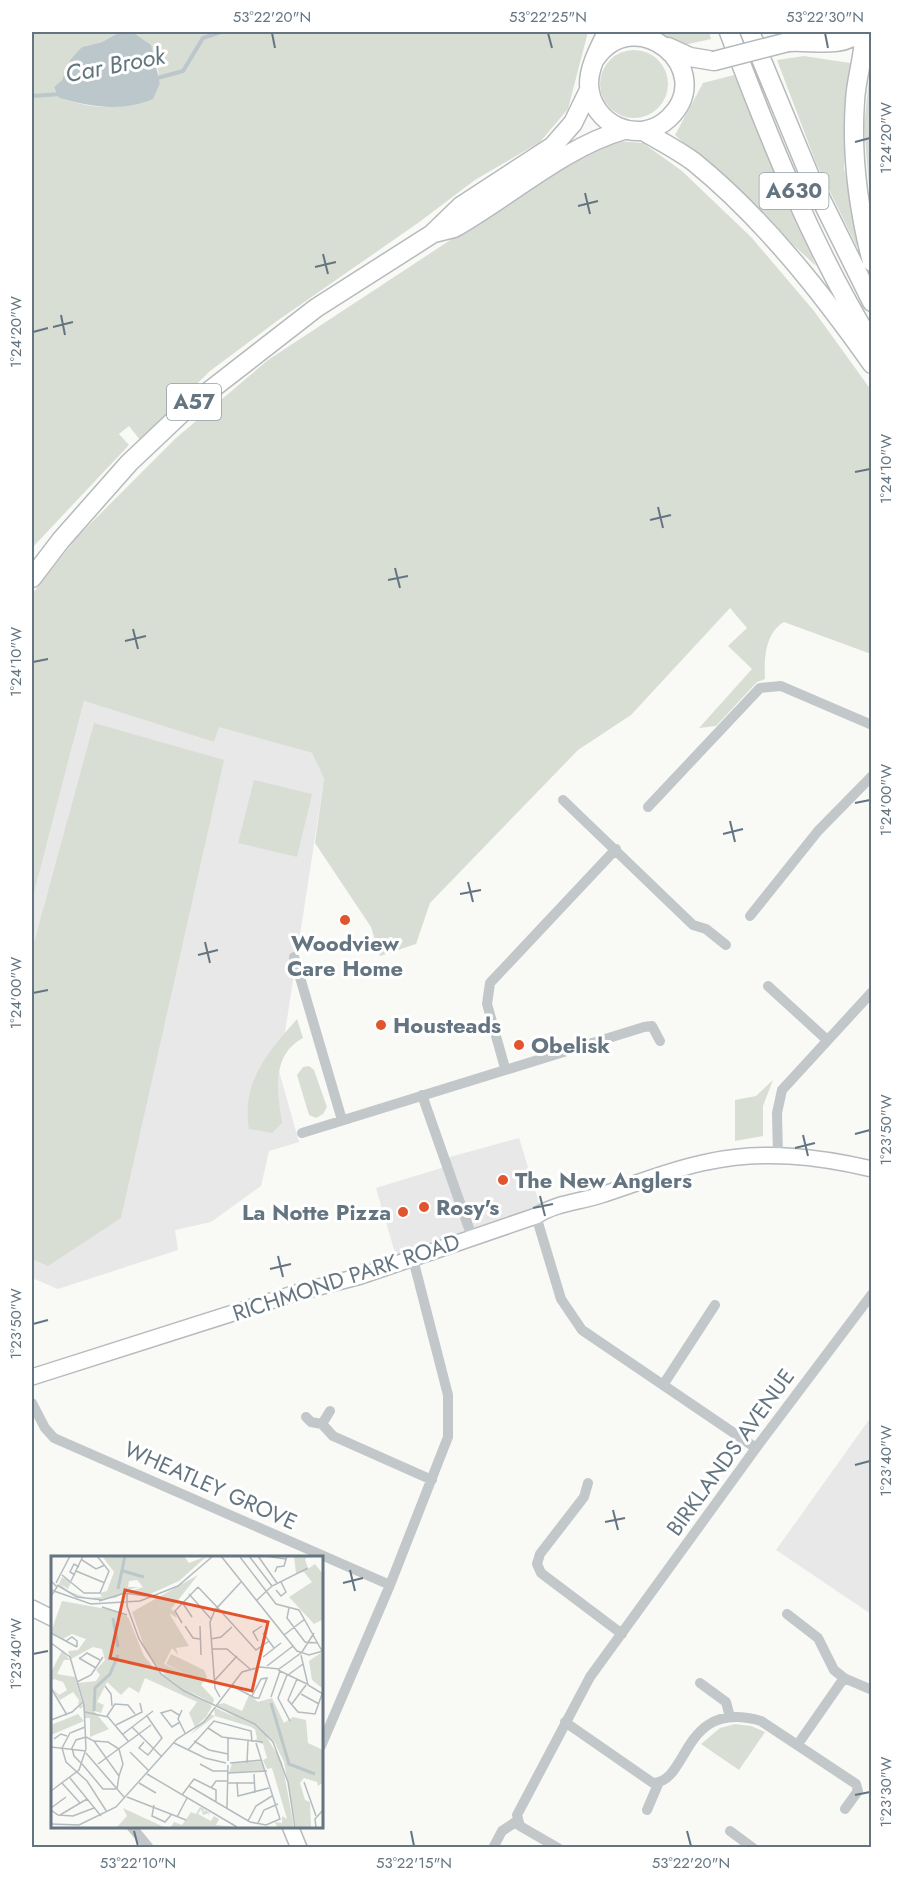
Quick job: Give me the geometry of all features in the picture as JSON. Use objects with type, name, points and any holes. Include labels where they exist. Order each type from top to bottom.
[{"type":"highway","name":"A57","points":[[32,578],[61,540],[129,463],[186,409],[316,308],[432,234],[460,206],[553,146],[573,123],[589,90],[590,72],[607,32]]},
{"type":"highway","name":"A630","points":[[729,32],[763,123],[803,212],[872,344]]},
{"type":"highway","name":"A630","points":[[750,32],[811,179],[872,302]]},
{"type":"highway","points":[[683,82],[691,72],[714,61],[793,37],[839,41],[849,39],[859,32]]},
{"type":"highway","points":[[864,32],[856,90],[853,141],[856,185],[872,262]]},
{"type":"highway","points":[[595,59],[607,46],[633,36],[647,38],[690,57],[714,61]]},
{"type":"highway","points":[[643,131],[661,124],[675,111],[683,93],[680,66],[666,46]]},
{"type":"highway","points":[[589,90],[601,115],[624,130]]},
{"type":"highway","name":"A57","points":[[432,234],[454,228],[576,151],[608,134],[624,130],[643,131]]},
{"type":"highway","points":[[643,131],[692,161],[743,210],[814,287],[872,364]]},
{"type":"street","points":[[648,807],[760,688],[781,686],[872,724]]},
{"type":"street","points":[[750,916],[818,831],[872,776]]},
{"type":"street","points":[[563,800],[693,925],[706,929],[726,945]]},
{"type":"street","points":[[505,1068],[488,1004],[490,983],[616,849]]},
{"type":"street","points":[[294,957],[342,1120]]},
{"type":"street","points":[[768,986],[826,1039]]},
{"type":"street","points":[[778,1156],[777,1113],[782,1090],[826,1039],[872,992]]},
{"type":"street","points":[[302,1133],[505,1068],[644,1027],[652,1026],[660,1041]]},
{"type":"street","points":[[422,1095],[472,1237]]},
{"type":"street","name":"RICHMOND PARK ROAD","points":[[32,1377],[413,1258],[536,1216],[555,1206],[590,1199],[678,1169],[742,1157],[806,1156],[872,1169]]},
{"type":"street","points":[[536,1216],[561,1299],[572,1318],[596,1341],[756,1448]]},
{"type":"street","points":[[322,1744],[390,1585],[448,1437],[450,1410],[413,1258]]},
{"type":"street","name":"BIRKLANDS AVENUE","points":[[517,1821],[521,1804],[591,1677],[756,1448],[872,1294]]},
{"type":"street","points":[[663,1385],[715,1305]]},
{"type":"street","name":"WHEATLEY GROVE","points":[[32,1402],[45,1428],[54,1438],[390,1585]]},
{"type":"street","points":[[322,1424],[330,1411]]},
{"type":"street","points":[[306,1417],[311,1422],[322,1424],[333,1436],[432,1480]]},
{"type":"street","points":[[588,1483],[584,1497],[540,1554],[537,1564],[541,1573],[622,1634]]},
{"type":"street","points":[[32,1608],[51,1618]]},
{"type":"street","points":[[787,1614],[818,1638],[834,1670],[844,1678],[872,1690]]},
{"type":"street","points":[[798,1744],[844,1678]]},
{"type":"street","points":[[700,1683],[726,1702],[730,1717]]},
{"type":"street","points":[[565,1722],[653,1783],[666,1778],[694,1736],[716,1721],[730,1717],[745,1717],[761,1721],[856,1784],[858,1791],[845,1809]]},
{"type":"street","points":[[647,1810],[659,1782]]},
{"type":"street","points":[[493,1848],[502,1831],[517,1821],[520,1826],[558,1848]]},
{"type":"street","points":[[132,1828],[150,1848]]},
{"type":"street","points":[[290,1828],[298,1848]]},
{"type":"street","points":[[730,1831],[753,1848]]},
{"type":"shaded area","points":[[32,32],[120,32],[588,32],[568,109],[540,142],[475,180],[418,223],[277,321],[210,371],[140,440],[129,426],[119,434],[129,445],[32,548]],"holes":[[[120,32],[157,64],[160,83],[112,106],[91,106],[59,98],[54,87],[62,80],[82,47],[102,42]]]},
{"type":"shaded area","points":[[660,32],[709,32],[711,39],[684,45]]},
{"type":"shaded area","points":[[627,50],[641,50],[653,55],[663,65],[668,84],[663,103],[653,113],[641,118],[627,118],[615,113],[605,103],[600,91],[600,77],[605,65],[615,55]]},
{"type":"shaded area","points":[[804,56],[850,63],[844,168],[861,241],[857,247],[816,163],[777,60]]},
{"type":"shaded area","points":[[872,59],[871,211],[864,127]]},
{"type":"shaded area","points":[[734,75],[816,266],[675,135],[703,83]]},
{"type":"shaded area","points":[[617,141],[643,143],[682,171],[752,238],[814,311],[871,390],[871,654],[784,622],[769,640],[765,679],[757,682],[716,726],[699,728],[752,669],[728,646],[747,628],[730,608],[631,715],[578,750],[430,903],[416,944],[380,956],[371,927],[315,843],[324,779],[312,753],[219,727],[214,742],[84,701],[32,901],[32,594],[78,536],[176,438],[268,360],[575,158]]},
{"type":"shaded area","points":[[84,701],[214,742],[219,726],[312,753],[324,779],[279,1071],[299,1142],[269,1151],[261,1186],[211,1222],[175,1230],[178,1250],[58,1289],[32,1278],[32,901]]},
{"type":"shaded area","points":[[94,723],[224,760],[121,1218],[48,1266],[32,1259],[32,950]]},
{"type":"shaded area","points":[[254,780],[312,794],[297,857],[238,843]]},
{"type":"shaded area","points":[[297,1019],[303,1038],[286,1054],[279,1075],[282,1123],[272,1133],[249,1129],[249,1097],[253,1082],[267,1056]]},
{"type":"shaded area","points":[[309,1066],[314,1070],[327,1107],[323,1114],[316,1118],[309,1115],[297,1075],[303,1067]]},
{"type":"shaded area","points":[[773,1080],[763,1106],[763,1136],[735,1141],[735,1100],[756,1096]]},
{"type":"shaded area","points":[[519,1138],[542,1213],[398,1263],[376,1188],[448,1166],[446,1158]]},
{"type":"shaded area","points":[[871,1417],[871,1614],[776,1550]]},
{"type":"shaded area","points":[[735,1724],[751,1726],[765,1732],[739,1770],[701,1744],[720,1728]]},
{"type":"water","points":[[120,32],[135,34],[151,45],[160,83],[153,99],[130,106],[106,107],[59,98],[54,87],[62,80],[71,59],[82,47],[102,42]]},
{"type":"waterway","name":"Car Brook","points":[[154,79],[183,71],[203,38],[221,32]]},
{"type":"waterway","name":"Car Brook","points":[[32,96],[61,94]]},
{"type":"place","name":"Woodview Care Home","points":[[345,920]]},
{"type":"place","name":"Housteads","points":[[381,1025]]},
{"type":"place","name":"Obelisk","points":[[519,1045]]},
{"type":"place","name":"The New Anglers","points":[[503,1180]]},
{"type":"place","name":"Rosy's","points":[[424,1207]]},
{"type":"place","name":"La Notte Pizza","points":[[403,1212]]}]
